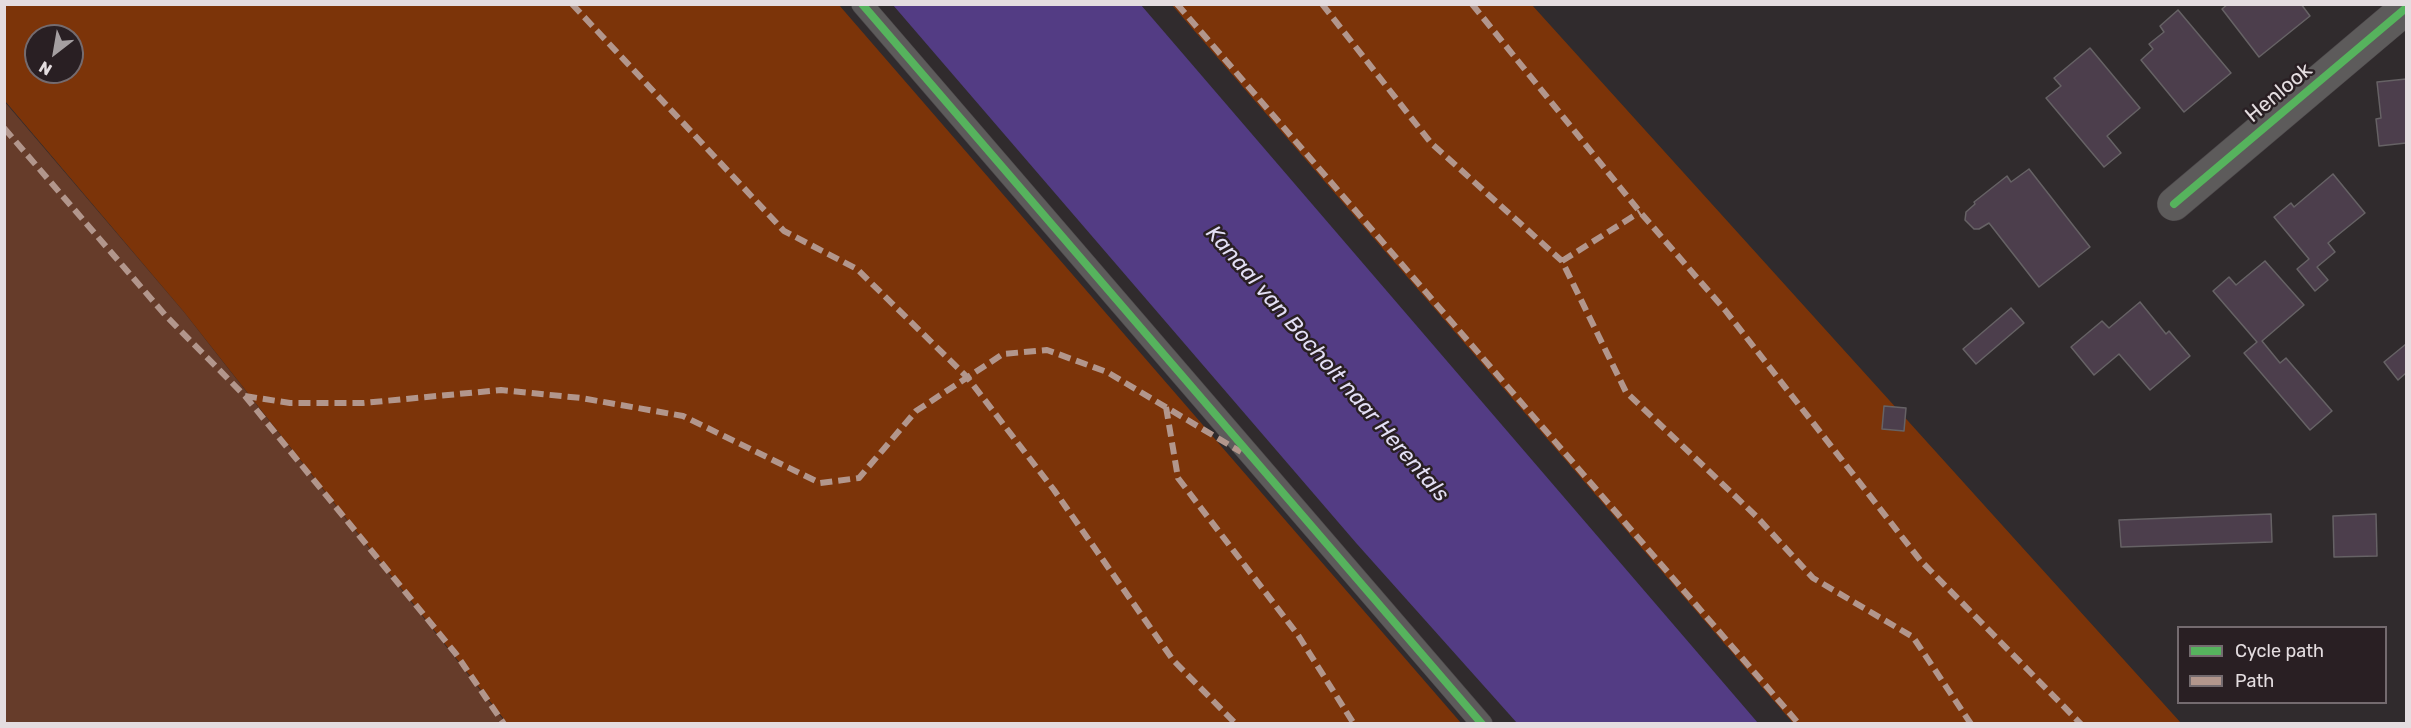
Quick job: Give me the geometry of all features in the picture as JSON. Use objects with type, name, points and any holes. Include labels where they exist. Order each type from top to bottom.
[{"type":"street","name":"Henlook","points":[[2174,204],[2406,8]]},
{"type":"lane","points":[[862,4],[1482,723]]},
{"type":"shaded area","points":[[4,5],[839,5],[1461,723],[507,723],[184,312],[5,101]]},
{"type":"shaded area","points":[[1172,5],[1532,5],[2181,723],[1793,723]]},
{"type":"shaded area","points":[[4,101],[184,312],[506,723],[5,723]]},
{"type":"water","name":"Kanaal van Bocholt naar Herentals","points":[[893,5],[1141,5],[1758,723],[1517,723],[1357,544]]},
{"type":"building","points":[[2228,4],[2301,4],[2310,16],[2259,57],[2222,9]]},
{"type":"building","points":[[2178,10],[2231,73],[2184,112],[2141,60],[2153,49],[2149,44],[2164,32],[2160,26]]},
{"type":"building","points":[[2090,48],[2140,108],[2107,136],[2121,153],[2104,167],[2046,98],[2061,86],[2054,78]]},
{"type":"building","points":[[2406,79],[2406,143],[2379,146],[2376,119],[2381,118],[2377,82]]},
{"type":"building","points":[[2029,169],[2090,247],[2039,287],[1989,223],[1979,229],[1974,229],[1965,220],[1966,212],[1975,204],[1974,202],[2007,176],[2011,182]]},
{"type":"building","points":[[2333,174],[2365,213],[2328,243],[2335,252],[2317,267],[2328,280],[2315,291],[2297,269],[2309,259],[2274,217],[2291,203],[2294,207]]},
{"type":"building","points":[[2265,261],[2304,305],[2262,341],[2280,363],[2286,358],[2332,411],[2310,430],[2244,353],[2257,342],[2213,291],[2229,277],[2236,285]]},
{"type":"building","points":[[2140,302],[2166,334],[2169,331],[2190,356],[2150,390],[2119,354],[2094,375],[2071,347],[2102,321],[2109,328]]},
{"type":"building","points":[[2011,308],[2024,323],[1976,364],[1963,349]]},
{"type":"building","points":[[2406,344],[2406,373],[2398,380],[2384,362]]},
{"type":"building","points":[[1884,406],[1906,408],[1904,431],[1882,429]]},
{"type":"building","points":[[2271,514],[2272,542],[2121,547],[2119,520]]},
{"type":"building","points":[[2376,514],[2377,556],[2334,557],[2333,516]]},
{"type":"marked path","points":[[572,4],[784,231],[857,269],[967,377],[1054,490],[1173,660],[1236,724]]},
{"type":"marked path","points":[[1177,4],[1799,724]]},
{"type":"marked path","points":[[1322,4],[1431,143],[1562,261],[1626,392],[1756,516],[1813,578],[1913,637],[1971,724]]},
{"type":"marked path","points":[[1472,4],[1640,212],[1725,310],[1920,560],[2081,724]]},
{"type":"marked path","points":[[4,128],[166,316],[245,396],[456,654],[504,724]]},
{"type":"marked path","points":[[1562,261],[1640,212]]},
{"type":"marked path","points":[[245,396],[290,403],[363,403],[501,390],[581,398],[683,416],[820,483],[859,478],[916,411],[1003,354],[1047,350],[1107,372],[1241,452]]},
{"type":"marked path","points":[[1166,407],[1178,478],[1298,635],[1354,724]]},
{"type":"cycle path","points":[[862,4],[1482,724]]},
{"type":"cycle path","points":[[2174,204],[2406,8]]}]
